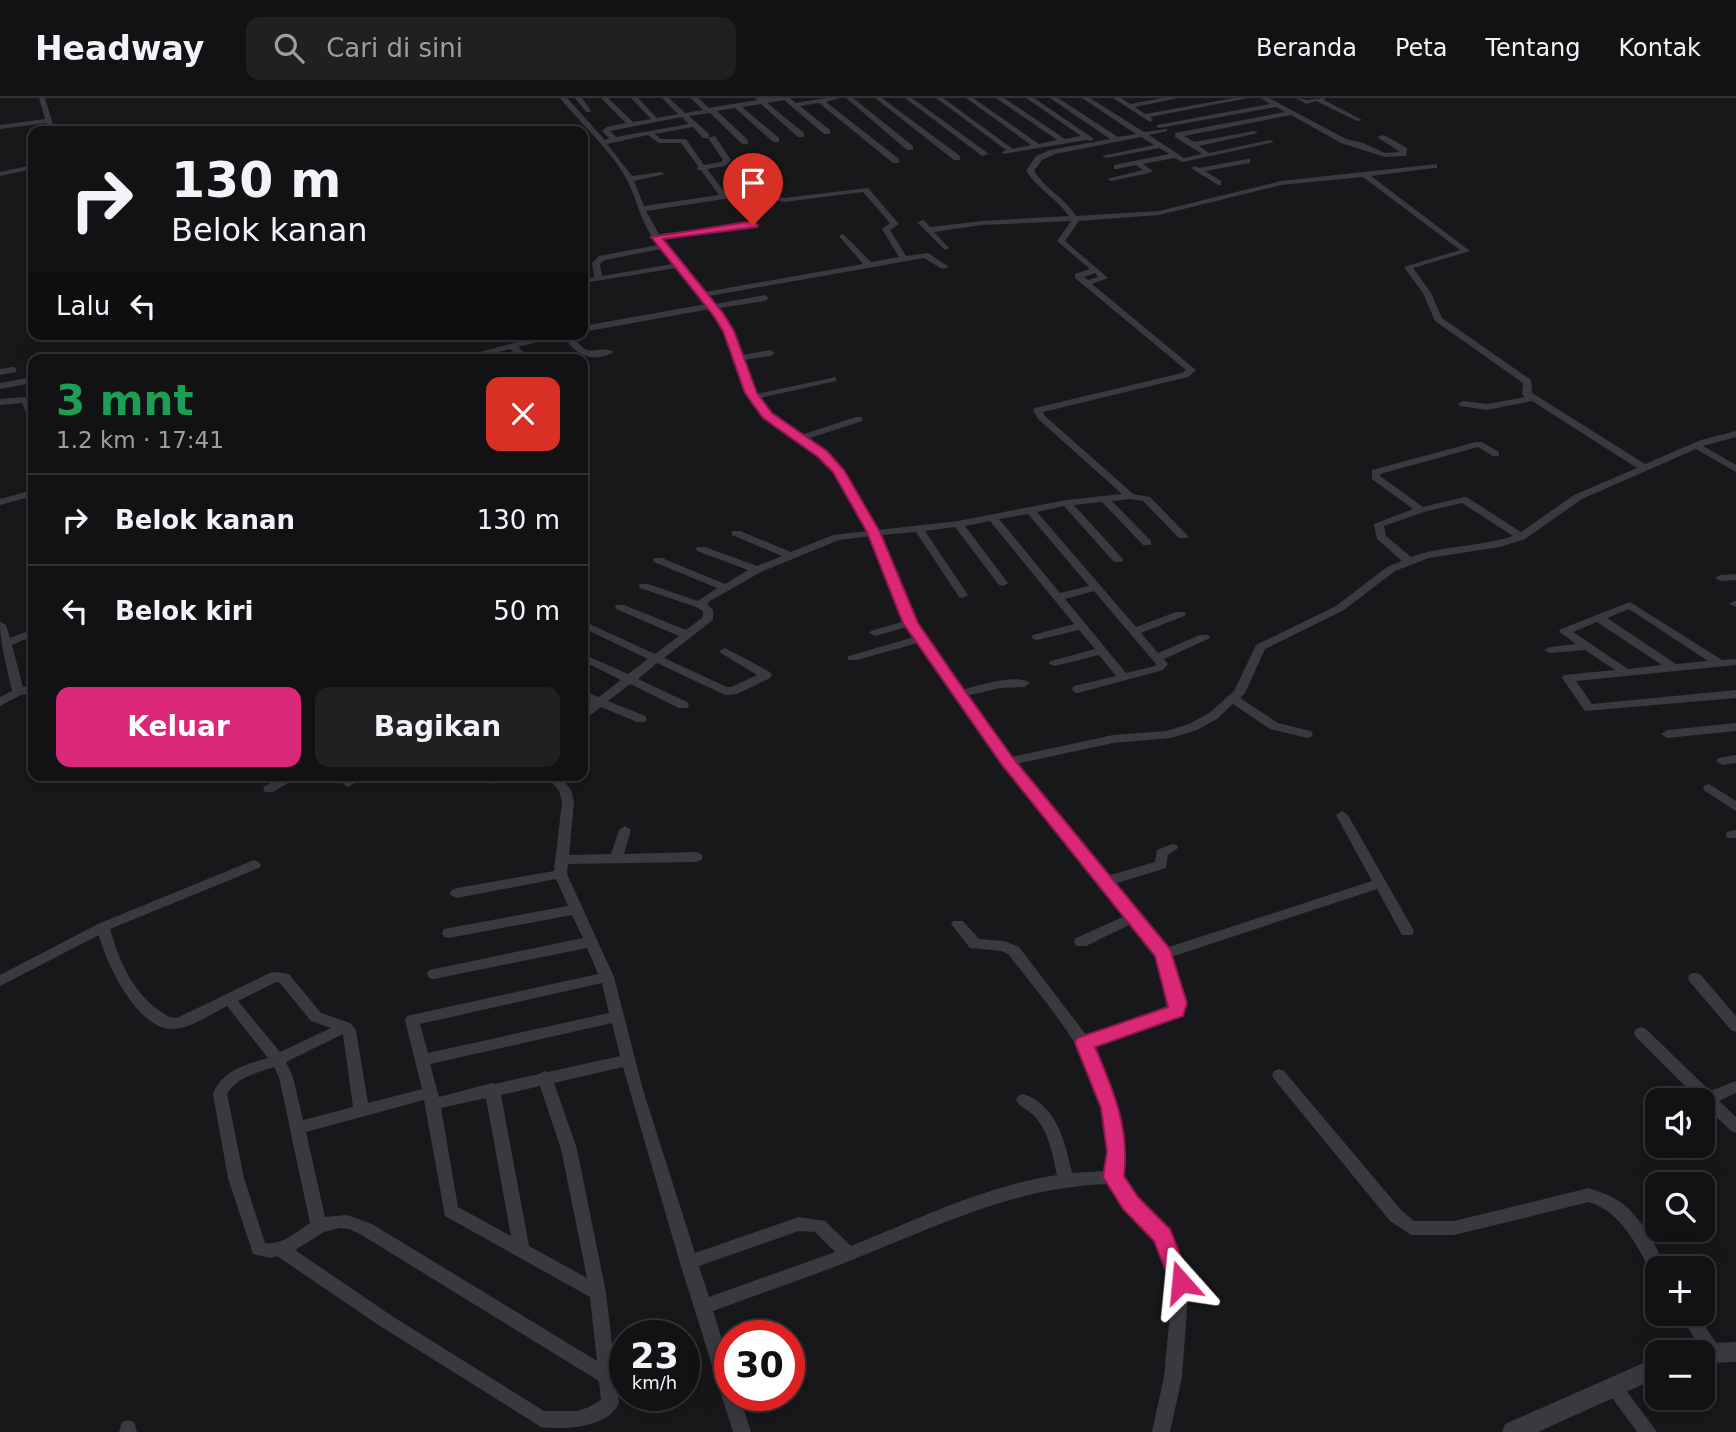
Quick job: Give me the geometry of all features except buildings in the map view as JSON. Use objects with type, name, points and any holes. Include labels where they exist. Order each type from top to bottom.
[{"type":"street","points":[[42,98],[50,126]]},
{"type":"street","points":[[563,98],[608,141],[630,179],[640,209],[660,241],[711,305],[754,397],[772,420],[831,461],[874,532],[910,623],[959,694],[1008,762],[1163,954],[1178,1003],[1177,1011],[1084,1043]]},
{"type":"street","points":[[578,98],[588,111]]},
{"type":"street","points":[[604,98],[631,124]]},
{"type":"street","points":[[634,98],[656,120]]},
{"type":"street","points":[[665,98],[709,137],[727,160],[723,164],[700,168]]},
{"type":"street","points":[[694,98],[745,142]]},
{"type":"street","points":[[725,98],[776,140]]},
{"type":"street","points":[[608,141],[606,130],[760,100],[784,98],[827,132]]},
{"type":"street","points":[[794,105],[837,98]]},
{"type":"street","points":[[849,98],[910,148]]},
{"type":"street","points":[[878,98],[957,158]]},
{"type":"street","points":[[908,98],[985,154]]},
{"type":"street","points":[[939,98],[1008,151],[1088,137]]},
{"type":"street","points":[[969,98],[1037,146]]},
{"type":"street","points":[[999,98],[1063,141]]},
{"type":"street","points":[[1030,98],[1095,142]]},
{"type":"street","points":[[1053,98],[1117,140]]},
{"type":"street","points":[[1085,98],[1218,183]]},
{"type":"street","points":[[1075,221],[1066,205],[1039,186],[1030,171],[1031,167],[1038,158],[1053,152],[1163,132],[1159,126],[1116,98]]},
{"type":"street","points":[[1129,106],[1175,98]]},
{"type":"street","points":[[1144,116],[1245,98]]},
{"type":"street","points":[[1264,98],[1344,141],[1357,142],[1380,155],[1403,154],[1404,150],[1381,137]]},
{"type":"street","points":[[1298,98],[1306,102],[1320,99],[1359,121]]},
{"type":"street","points":[[760,100],[801,135]]},
{"type":"street","points":[[821,101],[896,161]]},
{"type":"street","points":[[1159,126],[1276,104]]},
{"type":"street","points":[[1208,155],[1178,135],[1291,113]]},
{"type":"street","points":[[0,127],[49,121]]},
{"type":"street","points":[[608,141],[694,125]]},
{"type":"street","points":[[650,133],[659,141],[682,141],[724,197]]},
{"type":"street","points":[[1191,145],[1254,133]]},
{"type":"street","points":[[1116,167],[1208,155],[1270,142]]},
{"type":"street","points":[[1106,156],[1161,146]]},
{"type":"street","points":[[1199,170],[1247,161]]},
{"type":"street","points":[[1111,179],[1149,171],[1137,163]]},
{"type":"street","points":[[929,230],[1032,217],[1075,221],[1156,213],[1280,183],[1434,166]]},
{"type":"street","points":[[0,174],[28,168]]},
{"type":"street","points":[[630,179],[661,174]]},
{"type":"street","points":[[1365,175],[1466,251],[1409,265],[1408,269],[1427,293],[1438,319],[1528,382],[1527,394],[1644,468]]},
{"type":"street","points":[[738,181],[748,192]]},
{"type":"street","points":[[640,209],[748,192],[785,200],[866,190],[895,224],[886,229],[903,258]]},
{"type":"street","points":[[1075,221],[1061,240],[1096,270],[1078,275],[1191,370],[1185,375],[1038,410],[1041,417],[1130,496]]},
{"type":"street","points":[[921,222],[945,248]]},
{"type":"street","points":[[598,279],[596,263],[602,258],[660,241],[753,225]]},
{"type":"street","points":[[843,236],[869,265]]},
{"type":"street","points":[[711,305],[903,258],[927,255],[945,267]]},
{"type":"street","points":[[588,281],[679,265]]},
{"type":"street","points":[[588,328],[711,305],[765,298]]},
{"type":"street","points":[[711,305],[751,308]]},
{"type":"street","points":[[477,354],[533,340]]},
{"type":"street","points":[[571,340],[583,354],[610,352]]},
{"type":"street","points":[[511,345],[521,354]]},
{"type":"street","points":[[738,358],[771,354]]},
{"type":"street","points":[[0,372],[13,370]]},
{"type":"street","points":[[754,397],[833,379]]},
{"type":"street","points":[[0,386],[28,381]]},
{"type":"street","points":[[1463,404],[1487,407],[1533,398]]},
{"type":"street","points":[[0,402],[25,400],[28,407]]},
{"type":"street","points":[[797,439],[859,419]]},
{"type":"street","points":[[1008,762],[1113,740],[1181,732],[1213,716],[1233,699],[1260,648],[1340,608],[1391,569],[1409,561],[1500,544],[1521,537],[1578,497],[1697,446],[1736,434]]},
{"type":"street","points":[[1421,510],[1382,483],[1375,477],[1375,472],[1479,444],[1496,454]]},
{"type":"street","points":[[1697,446],[1736,469]]},
{"type":"street","points":[[0,502],[28,494]]},
{"type":"street","points":[[700,605],[724,587],[757,570],[837,537],[958,524],[1066,503],[1130,496],[1146,499],[1183,536]]},
{"type":"street","points":[[1105,499],[1147,543]]},
{"type":"street","points":[[1409,561],[1381,537],[1379,524],[1464,500],[1521,537]]},
{"type":"street","points":[[1066,503],[1118,560]]},
{"type":"street","points":[[1030,510],[1162,664],[1159,668],[1078,689]]},
{"type":"street","points":[[993,518],[1124,678]]},
{"type":"street","points":[[958,524],[1003,583]]},
{"type":"street","points":[[919,528],[963,595]]},
{"type":"street","points":[[736,533],[789,555]]},
{"type":"street","points":[[701,549],[757,570]]},
{"type":"street","points":[[658,560],[724,587]]},
{"type":"street","points":[[1720,578],[1736,577]]},
{"type":"street","points":[[588,711],[656,656],[709,618],[708,610],[700,605],[644,586]]},
{"type":"street","points":[[1058,597],[1096,587]]},
{"type":"street","points":[[1567,648],[1558,634],[1630,606],[1718,663]]},
{"type":"street","points":[[620,607],[685,634]]},
{"type":"street","points":[[1136,631],[1180,614]]},
{"type":"street","points":[[1599,618],[1674,668]]},
{"type":"street","points":[[875,633],[910,623]]},
{"type":"street","points":[[0,625],[18,692]]},
{"type":"street","points":[[588,626],[656,656],[725,691],[733,691],[766,675],[724,651]]},
{"type":"street","points":[[1037,637],[1082,626]]},
{"type":"street","points":[[1565,631],[1627,673]]},
{"type":"street","points":[[6,644],[28,634]]},
{"type":"street","points":[[1158,657],[1204,637]]},
{"type":"street","points":[[853,658],[922,638]]},
{"type":"street","points":[[1550,649],[1588,646]]},
{"type":"street","points":[[1055,663],[1102,651]]},
{"type":"street","points":[[1718,663],[1736,653]]},
{"type":"street","points":[[588,659],[683,705]]},
{"type":"street","points":[[1736,662],[1568,678],[1589,708],[1736,694]]},
{"type":"street","points":[[959,694],[1000,684],[1024,683]]},
{"type":"street","points":[[0,702],[18,692],[28,690]]},
{"type":"street","points":[[588,698],[640,719]]},
{"type":"street","points":[[1233,699],[1274,726],[1307,734]]},
{"type":"street","points":[[1667,734],[1736,727]]},
{"type":"street","points":[[269,789],[284,781]]},
{"type":"street","points":[[557,781],[565,790],[568,802],[561,867],[589,942],[607,977],[628,1060],[688,1263],[742,1432]]},
{"type":"street","points":[[1709,788],[1736,807]]},
{"type":"street","points":[[1342,814],[1407,931]]},
{"type":"street","points":[[617,857],[625,830]]},
{"type":"street","points":[[1103,882],[1161,865],[1163,853],[1172,848]]},
{"type":"street","points":[[457,892],[561,867],[617,857],[696,857]]},
{"type":"street","points":[[0,981],[103,927],[254,865]]},
{"type":"street","points":[[1163,954],[1381,883]]},
{"type":"street","points":[[449,933],[577,909]]},
{"type":"street","points":[[1081,942],[1133,918]]},
{"type":"street","points":[[958,924],[975,944],[1004,946],[1014,951],[1084,1043],[1110,1108],[1117,1152],[1113,1177],[1131,1203],[1163,1235],[1181,1282],[1173,1377],[1161,1432]]},
{"type":"street","points":[[103,927],[115,968],[136,1001],[166,1023],[179,1023],[280,976],[316,1017],[345,1027],[351,1034],[361,1110]]},
{"type":"street","points":[[433,974],[589,942]]},
{"type":"street","points":[[598,1293],[451,1211],[412,1020],[607,977]]},
{"type":"street","points":[[1695,978],[1736,1026]]},
{"type":"street","points":[[228,998],[278,1060],[286,1077],[319,1226]]},
{"type":"street","points":[[422,1060],[618,1016]]},
{"type":"street","points":[[345,1027],[278,1060],[234,1076],[223,1085],[220,1094],[236,1178],[259,1249],[281,1250],[386,1321],[541,1419],[565,1421],[600,1413],[610,1403],[598,1293],[569,1149],[545,1077]]},
{"type":"street","points":[[1641,1032],[1696,1088]]},
{"type":"street","points":[[298,1128],[361,1110],[492,1089],[628,1060]]},
{"type":"street","points":[[1279,1075],[1396,1216],[1411,1228],[1454,1228],[1589,1195],[1607,1199],[1622,1209],[1651,1256]]},
{"type":"street","points":[[1715,1096],[1736,1087]]},
{"type":"street","points":[[492,1089],[522,1251]]},
{"type":"street","points":[[1024,1100],[1036,1107],[1051,1128],[1066,1180]]},
{"type":"street","points":[[1715,1107],[1736,1127]]},
{"type":"street","points":[[702,1307],[849,1254],[965,1205],[1066,1180],[1113,1177]]},
{"type":"street","points":[[281,1250],[319,1226],[344,1220],[366,1229],[607,1377]]},
{"type":"street","points":[[688,1263],[799,1224],[819,1226],[849,1254]]},
{"type":"street","points":[[1715,1353],[1736,1352]]},
{"type":"street","points":[[1513,1432],[1645,1373]]},
{"type":"street","points":[[1614,1388],[1648,1432]]},
{"type":"route","points":[[753,225],[656,237],[718,313],[728,331],[751,393],[768,415],[809,447],[823,454],[838,470],[874,532],[910,623],[954,688],[1008,762],[1163,954],[1178,1003],[1177,1011],[1127,1031],[1084,1043],[1110,1108],[1117,1152],[1113,1177],[1143,1218],[1163,1235],[1181,1282]]}]
